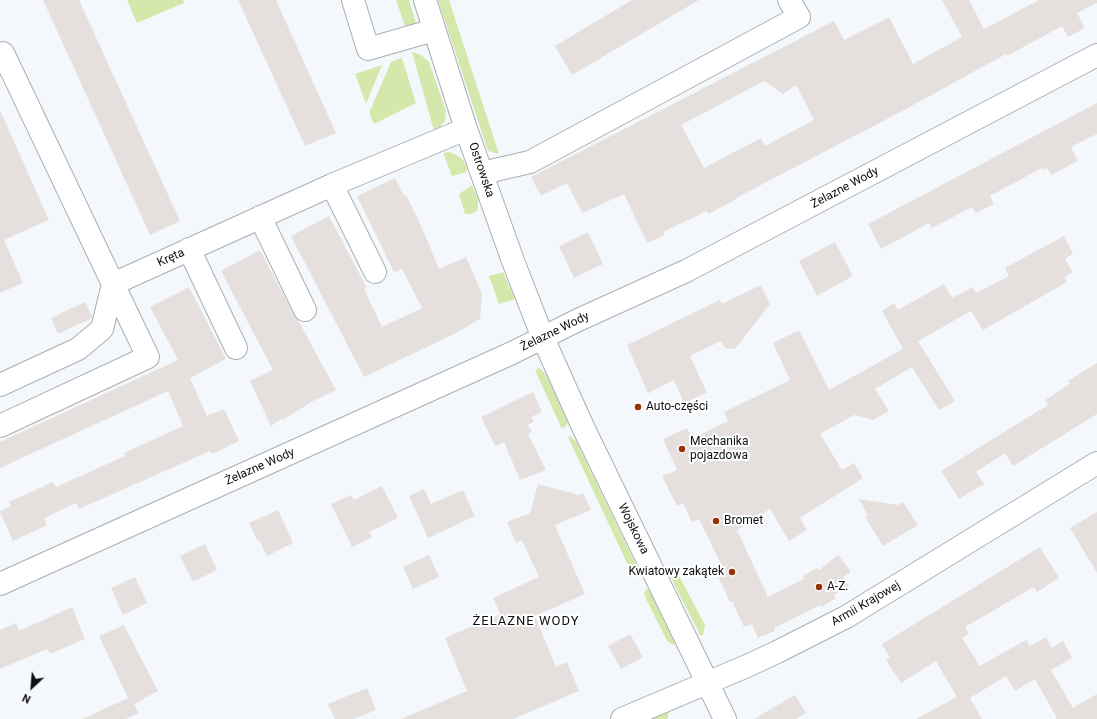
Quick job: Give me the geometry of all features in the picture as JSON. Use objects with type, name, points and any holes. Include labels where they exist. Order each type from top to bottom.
[{"type":"street","points":[[353,0],[368,49],[434,30]]},
{"type":"street","name":"Ostrowska","points":[[425,0],[466,129],[543,338]]},
{"type":"street","points":[[482,173],[530,162],[799,17],[789,0]]},
{"type":"street","points":[[0,54],[3,53],[148,357],[0,426]]},
{"type":"street","name":"Żelazne Wody","points":[[0,584],[543,338],[576,321],[686,271],[1097,55]]},
{"type":"street","name":"Kręta","points":[[113,284],[332,185],[466,129]]},
{"type":"street","points":[[332,185],[375,272]]},
{"type":"street","points":[[260,217],[305,310]]},
{"type":"street","points":[[189,249],[236,348]]},
{"type":"street","points":[[0,385],[78,349],[102,329],[113,284]]},
{"type":"street","name":"Wojskowa","points":[[543,338],[583,427],[725,719]]},
{"type":"street","name":"Armii Krajowej","points":[[622,719],[777,652],[846,617],[1097,463]]},
{"type":"green space","points":[[127,0],[183,0],[184,3],[137,23]]},
{"type":"green space","points":[[396,0],[409,0],[418,30],[407,32]]},
{"type":"green space","points":[[438,0],[449,0],[499,154],[488,151]]},
{"type":"green space","points":[[412,52],[421,55],[429,62],[446,111],[445,121],[434,131]]},
{"type":"green space","points":[[402,58],[416,103],[374,124],[370,111],[391,62]]},
{"type":"green space","points":[[382,65],[366,104],[355,74]]},
{"type":"green space","points":[[450,152],[463,160],[467,168],[466,172],[452,176],[443,153]]},
{"type":"green space","points":[[472,185],[478,199],[478,207],[477,211],[471,214],[465,214],[459,194]]},
{"type":"green space","points":[[503,272],[515,299],[499,304],[489,276]]},
{"type":"green space","points":[[539,368],[546,375],[567,419],[568,423],[564,428],[561,427],[535,370]]},
{"type":"green space","points":[[570,436],[576,441],[640,573],[637,577],[633,576],[568,437]]},
{"type":"green space","points":[[665,566],[676,570],[705,625],[703,635],[700,635]]},
{"type":"green space","points":[[647,589],[650,590],[675,644],[674,645],[667,641],[646,599],[644,593]]},
{"type":"green space","points":[[669,709],[668,719],[648,719]]},
{"type":"building","points":[[43,0],[79,0],[180,221],[150,235]]},
{"type":"building","points":[[238,0],[276,0],[336,133],[305,146]]},
{"type":"building","points":[[632,0],[699,0],[572,75],[555,46]]},
{"type":"building","points":[[942,0],[969,0],[984,29],[1039,0],[1097,0],[1097,3],[1077,13],[1085,28],[1068,37],[1062,26],[1007,56],[1006,54],[906,109],[736,198],[737,199],[708,214],[707,211],[663,232],[665,235],[647,243],[624,194],[582,213],[567,183],[541,196],[531,177],[834,21],[844,40],[889,17],[913,64],[962,37]],"holes":[[[764,81],[783,94],[796,85],[814,120],[765,146],[761,138],[704,168],[681,125]]]},
{"type":"building","points":[[1097,103],[1097,134],[1071,147],[1078,161],[1051,175],[1047,168],[1043,170],[1042,168],[990,196],[994,204],[976,213],[972,207],[932,228],[929,223],[881,249],[868,224]]},
{"type":"building","points":[[0,110],[49,220],[4,240],[23,283],[0,293]]},
{"type":"building","points":[[395,178],[404,196],[406,195],[417,217],[439,269],[466,257],[482,294],[480,319],[454,334],[364,377],[291,236],[329,216],[367,288],[364,289],[382,327],[422,308],[402,269],[394,272],[357,196]]},
{"type":"building","points":[[588,232],[603,264],[574,278],[559,246]]},
{"type":"building","points":[[1064,236],[1073,254],[1065,259],[1073,272],[1064,277],[1067,282],[983,330],[971,311],[918,341],[955,401],[939,410],[912,367],[875,389],[889,411],[873,420],[854,415],[820,434],[842,470],[854,463],[863,478],[800,518],[807,530],[789,541],[770,509],[737,530],[768,597],[804,579],[803,576],[817,568],[819,570],[838,555],[851,572],[843,577],[849,586],[834,595],[836,598],[822,607],[820,605],[774,628],[775,631],[758,638],[752,624],[744,627],[715,570],[722,566],[699,519],[692,522],[683,503],[677,506],[662,476],[677,470],[663,439],[687,428],[692,439],[728,421],[724,412],[790,380],[773,343],[799,330],[829,390],[903,349],[882,311],[894,303],[898,310],[944,284],[952,298],[973,287],[976,293],[1009,276],[1005,268]]},
{"type":"building","points":[[835,242],[853,276],[817,296],[799,261]]},
{"type":"building","points":[[260,250],[336,390],[313,401],[271,426],[250,381],[273,370],[221,271]]},
{"type":"building","points":[[761,285],[770,304],[735,349],[725,348],[721,341],[690,356],[707,393],[684,403],[674,380],[648,393],[627,345],[720,300],[722,304]]},
{"type":"building","points":[[189,287],[226,359],[190,378],[207,416],[224,409],[239,441],[212,454],[210,451],[79,509],[76,503],[44,518],[47,525],[13,541],[0,512],[11,506],[9,502],[53,482],[56,487],[125,456],[124,453],[183,426],[168,391],[0,468],[0,442],[178,360],[150,307]]},
{"type":"building","points":[[85,302],[92,318],[58,334],[51,318]]},
{"type":"building","points":[[1097,363],[1097,414],[1013,466],[1005,453],[976,472],[984,484],[959,499],[941,471],[1048,405],[1045,400],[1070,384],[1068,381]]},
{"type":"building","points":[[533,392],[542,412],[531,417],[534,422],[528,425],[532,432],[528,434],[546,470],[520,480],[504,442],[495,446],[481,417]]},
{"type":"building","points":[[538,484],[579,495],[583,493],[591,510],[555,525],[585,594],[535,616],[556,667],[567,662],[579,691],[513,719],[401,719],[467,691],[445,638],[500,614],[493,598],[539,577],[522,540],[516,543],[507,522],[530,513]]},
{"type":"building","points":[[382,486],[398,518],[369,532],[372,537],[352,547],[331,504],[351,495],[354,500]]},
{"type":"building","points":[[424,489],[431,504],[463,490],[475,516],[428,538],[409,496]]},
{"type":"building","points":[[859,499],[898,505],[903,502],[918,525],[883,546],[865,517],[868,516]]},
{"type":"building","points":[[278,510],[293,543],[267,556],[249,523]]},
{"type":"building","points":[[1097,512],[1097,573],[1070,528]]},
{"type":"building","points":[[205,544],[217,570],[193,582],[180,556]]},
{"type":"building","points":[[1040,547],[1059,578],[1037,592],[1034,587],[965,627],[969,634],[962,638],[980,666],[1026,640],[1030,646],[1046,637],[1052,648],[1063,641],[1072,658],[1051,670],[1073,708],[1097,694],[1097,719],[1055,719],[1057,718],[1035,679],[1015,691],[1006,676],[970,698],[982,719],[916,719],[957,697],[936,661],[901,683],[886,660],[890,658],[882,644]]},
{"type":"building","points":[[429,555],[439,577],[413,589],[403,567]]},
{"type":"building","points":[[135,577],[147,603],[123,615],[111,588]]},
{"type":"building","points":[[72,607],[85,639],[50,654],[47,649],[0,669],[0,630],[16,623],[19,631]]},
{"type":"building","points":[[124,625],[158,691],[134,704],[139,713],[126,719],[82,719],[128,698],[99,636]]},
{"type":"building","points":[[630,634],[643,657],[621,669],[608,646]]},
{"type":"building","points":[[367,688],[376,710],[354,719],[335,719],[328,704]]},
{"type":"building","points":[[795,695],[806,713],[796,719],[754,719]]},
{"type":"place","name":"Auto-części","points":[[638,407]]},
{"type":"place","name":"Mechanika pojazdowa","points":[[682,449]]},
{"type":"place","name":"Bromet","points":[[716,521]]},
{"type":"place","name":"Kwiatowy zakątek","points":[[732,572]]},
{"type":"place","name":"A-Z.","points":[[819,587]]},
{"type":"district","name":"ŻELAZNE WODY","points":[[526,622]]}]
